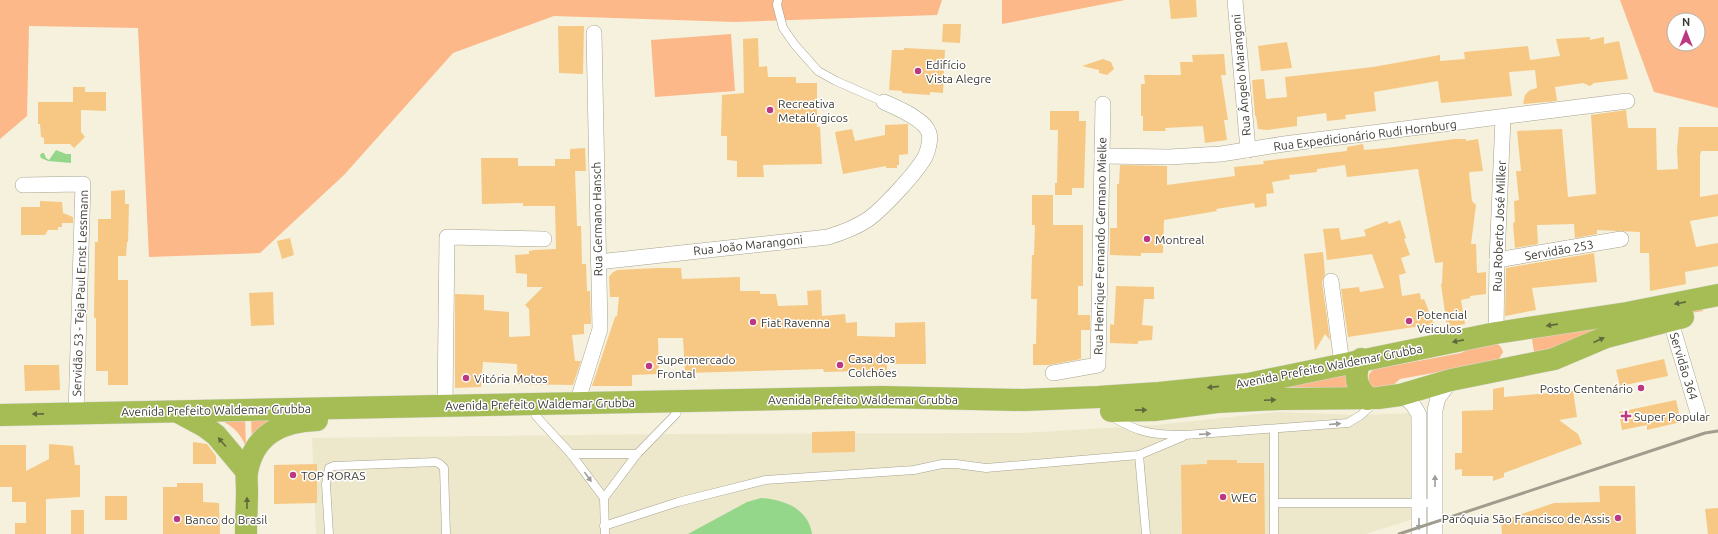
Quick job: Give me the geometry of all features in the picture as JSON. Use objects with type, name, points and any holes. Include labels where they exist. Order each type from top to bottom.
[{"type":"highway","name":"Avenida Prefeito Waldemar Grubba","points":[[0,415],[881,397],[1023,400],[1110,397],[1268,381],[1352,362],[1496,333],[1627,313],[1718,296]]},
{"type":"highway","name":"Avenida Prefeito Waldemar Grubba","points":[[247,472],[255,450],[263,437],[277,428],[291,422],[328,419],[855,411],[1102,411],[1154,410],[1218,402],[1373,399],[1400,395],[1451,380],[1554,359],[1606,337],[1670,320],[1718,310]]},
{"type":"highway","points":[[1496,333],[1507,338],[1511,342],[1513,359],[1509,369]]},
{"type":"highway","points":[[1352,362],[1357,368],[1357,382],[1359,389],[1373,399]]},
{"type":"highway","points":[[176,411],[204,426],[216,435],[247,472],[246,534]]},
{"type":"street","name":"Rua Ângelo Marangoni","points":[[1234,0],[1248,150]]},
{"type":"street","name":"Rua Germano Hansch","points":[[577,403],[600,329],[594,33]]},
{"type":"street","name":"Rua Expedicionário Rudi Hornburg","points":[[1102,156],[1175,157],[1248,150],[1284,144],[1503,118],[1627,101]]},
{"type":"street","name":"Rua João Marangoni","points":[[598,262],[828,237],[842,233],[868,220],[911,176],[926,156],[929,144],[929,133],[922,122],[884,102]]},
{"type":"street","name":"Rua Henrique Fernando Germano Mielke","points":[[1053,373],[1098,365],[1103,104]]},
{"type":"street","name":"Rua Roberto José Milker","points":[[1496,333],[1497,260],[1503,118]]},
{"type":"street","name":"Servidão 53 - Teja Paul Ernst Lessmann","points":[[23,185],[84,184],[76,414]]},
{"type":"street","points":[[445,406],[447,237],[544,239]]},
{"type":"street","name":"Servidão 253","points":[[1497,260],[1621,239]]},
{"type":"street","points":[[1331,281],[1352,362]]},
{"type":"street","name":"Servidão 364","points":[[1670,320],[1698,413]]},
{"type":"street","points":[[1435,534],[1435,410],[1438,398],[1451,380]]},
{"type":"street","points":[[1400,395],[1408,399],[1415,406],[1419,415],[1419,534]]},
{"type":"lane","points":[[778,0],[777,5],[783,28],[795,45],[818,71],[836,81],[884,102]]},
{"type":"lane","points":[[1102,411],[1127,426],[1140,431],[1158,435],[1184,435],[1348,423],[1362,415],[1373,399]]},
{"type":"lane","points":[[676,414],[637,454],[604,498],[604,530],[678,502],[765,480],[914,470],[942,464],[956,464],[986,468],[1139,455],[1184,435]]},
{"type":"lane","points":[[536,416],[571,454],[604,498]]},
{"type":"lane","points":[[1274,429],[1274,534]]},
{"type":"lane","points":[[571,454],[637,454]]},
{"type":"lane","points":[[1139,455],[1146,534]]},
{"type":"lane","points":[[329,534],[326,484],[329,468],[334,466],[436,462],[444,468],[446,534]]},
{"type":"lane","points":[[1275,503],[1435,503]]},
{"type":"shaded area","points":[[0,0],[942,0],[937,15],[735,22],[554,16],[453,53],[344,175],[260,253],[149,257],[138,28],[29,26],[27,116],[0,139]]},
{"type":"shaded area","points":[[1002,0],[1125,0],[1002,24]]},
{"type":"shaded area","points":[[1620,0],[1718,0],[1718,108],[1654,92]]},
{"type":"shaded area","points":[[731,34],[735,91],[655,97],[651,40]]},
{"type":"shaded area","points":[[56,150],[66,154],[71,154],[71,163],[48,161],[41,158],[40,155],[44,153],[46,158],[49,160]]},
{"type":"shaded area","points":[[1702,308],[1703,311],[1644,321],[1535,357],[1531,334]]},
{"type":"shaded area","points":[[1484,342],[1498,344],[1500,346],[1503,352],[1499,359],[1493,362],[1400,379],[1392,386],[1381,390],[1370,386],[1369,376],[1375,369],[1461,353]]},
{"type":"shaded area","points":[[1346,372],[1350,390],[1301,387],[1273,388]]},
{"type":"shaded area","points":[[1276,412],[1360,415],[1413,413],[1413,519],[1366,534],[316,534],[312,438],[668,434],[1023,433],[1157,425]]},
{"type":"shaded area","points":[[251,416],[294,416],[252,447]]},
{"type":"shaded area","points":[[214,417],[245,417],[246,447],[241,436],[233,428]]},
{"type":"shaded area","points":[[761,498],[786,503],[794,507],[806,518],[810,525],[812,534],[688,534],[747,502]]},
{"type":"building","points":[[1169,0],[1196,0],[1197,17],[1171,19]]},
{"type":"building","points":[[943,24],[961,24],[960,43],[942,42]]},
{"type":"building","points":[[558,26],[584,26],[583,74],[559,73]]},
{"type":"building","points":[[1590,37],[1590,40],[1604,37],[1604,44],[1619,41],[1628,79],[1594,83],[1590,86],[1583,83],[1555,87],[1557,101],[1523,104],[1525,95],[1530,90],[1537,88],[1535,70],[1509,72],[1512,96],[1441,103],[1438,81],[1374,92],[1376,111],[1345,115],[1346,119],[1327,121],[1326,113],[1297,117],[1297,126],[1267,130],[1258,129],[1255,116],[1252,80],[1264,79],[1266,99],[1287,97],[1285,77],[1373,67],[1440,55],[1440,61],[1465,59],[1464,52],[1528,46],[1530,60],[1560,56],[1556,39]]},
{"type":"building","points":[[758,38],[759,67],[767,66],[768,77],[796,77],[796,83],[817,83],[817,127],[820,127],[822,164],[763,165],[764,177],[737,177],[737,161],[727,160],[727,136],[721,136],[722,95],[744,93],[743,39]]},
{"type":"building","points":[[1287,42],[1292,68],[1261,71],[1258,46]]},
{"type":"building","name":"Edifício Vista Alegre","points":[[904,48],[945,50],[943,93],[930,92],[930,95],[902,93],[902,91],[889,90],[892,50],[904,50]]},
{"type":"building","points":[[1224,54],[1226,75],[1221,75],[1228,120],[1224,120],[1227,140],[1205,143],[1203,126],[1165,128],[1166,131],[1143,131],[1143,116],[1141,116],[1141,84],[1145,84],[1144,75],[1181,75],[1180,62],[1193,62],[1192,55]]},
{"type":"building","points":[[1103,59],[1111,62],[1114,69],[1107,75],[1099,73],[1099,70],[1082,66]]},
{"type":"building","points":[[73,87],[85,87],[85,92],[106,92],[106,111],[81,110],[81,132],[85,137],[74,148],[70,144],[44,144],[44,138],[41,137],[40,124],[38,124],[38,102],[73,102]]},
{"type":"building","points":[[1626,110],[1628,128],[1656,128],[1657,170],[1678,169],[1677,149],[1679,127],[1718,127],[1718,151],[1701,151],[1700,197],[1718,194],[1718,216],[1690,221],[1696,247],[1718,243],[1718,266],[1685,272],[1686,284],[1650,291],[1649,253],[1640,253],[1640,232],[1597,230],[1597,234],[1575,238],[1574,224],[1537,225],[1538,244],[1515,248],[1513,223],[1515,222],[1514,201],[1519,200],[1516,171],[1521,171],[1517,131],[1562,129],[1568,197],[1596,194],[1591,115]]},
{"type":"building","points":[[1050,111],[1079,111],[1079,121],[1086,121],[1084,188],[1072,188],[1072,195],[1055,195],[1055,183],[1057,183],[1058,130],[1050,130]]},
{"type":"building","points":[[908,124],[908,154],[899,155],[899,165],[897,165],[897,168],[886,168],[886,166],[843,174],[835,132],[852,129],[855,141],[885,135],[885,125]]},
{"type":"building","points":[[1466,139],[1466,141],[1478,139],[1483,171],[1470,172],[1469,174],[1472,201],[1476,205],[1471,244],[1476,244],[1477,273],[1486,272],[1486,294],[1470,296],[1470,298],[1461,300],[1465,324],[1447,327],[1441,284],[1443,262],[1435,263],[1418,169],[1347,177],[1345,165],[1317,169],[1317,172],[1289,175],[1290,179],[1272,182],[1274,193],[1266,194],[1267,206],[1255,208],[1254,203],[1164,220],[1163,253],[1141,253],[1141,256],[1110,255],[1110,228],[1117,228],[1117,184],[1119,184],[1120,165],[1167,166],[1167,185],[1235,176],[1234,167],[1264,164],[1263,161],[1347,151],[1347,147],[1363,144],[1364,150]]},
{"type":"building","points":[[585,148],[586,171],[575,171],[577,226],[581,226],[582,264],[586,264],[587,291],[590,291],[591,324],[584,324],[584,334],[572,335],[575,361],[581,361],[573,385],[518,384],[517,364],[483,362],[481,387],[455,388],[455,294],[484,295],[484,310],[509,312],[509,337],[530,336],[529,309],[525,305],[543,287],[527,287],[527,274],[516,273],[515,255],[529,254],[529,251],[534,250],[556,249],[555,206],[523,206],[523,203],[482,204],[481,158],[518,158],[518,166],[555,166],[555,159],[570,159],[570,149]]},
{"type":"building","points":[[125,190],[125,204],[129,204],[128,242],[126,256],[118,256],[118,280],[128,280],[128,385],[108,385],[108,371],[96,371],[96,318],[94,318],[95,242],[98,242],[98,219],[111,219],[111,191]]},
{"type":"building","points":[[1032,195],[1053,195],[1053,225],[1083,225],[1083,286],[1078,286],[1078,315],[1090,315],[1090,330],[1081,330],[1081,359],[1049,365],[1033,365],[1033,344],[1036,344],[1037,299],[1031,299],[1032,255],[1034,255],[1035,225],[1032,225]]},
{"type":"building","points":[[40,201],[62,202],[63,213],[73,217],[73,223],[62,223],[62,227],[58,227],[58,230],[48,230],[45,235],[21,235],[21,207],[40,207]]},
{"type":"building","points":[[1400,220],[1406,238],[1404,239],[1410,255],[1401,258],[1406,273],[1399,275],[1402,296],[1420,293],[1421,300],[1424,299],[1434,324],[1348,337],[1341,289],[1359,287],[1360,292],[1384,288],[1372,254],[1327,260],[1323,229],[1339,228],[1341,240],[1366,236],[1364,230],[1387,221],[1389,224]]},
{"type":"building","points":[[290,238],[294,255],[282,259],[277,241]]},
{"type":"building","points":[[1323,252],[1325,274],[1322,282],[1330,340],[1325,334],[1315,351],[1304,254]]},
{"type":"building","points":[[1594,253],[1597,282],[1532,288],[1536,310],[1505,316],[1506,268]]},
{"type":"building","points":[[681,268],[682,279],[740,277],[740,291],[760,291],[760,294],[776,294],[778,306],[808,305],[807,291],[821,290],[822,316],[845,314],[846,323],[857,322],[857,336],[895,337],[895,323],[925,322],[926,364],[887,364],[887,376],[859,377],[859,371],[824,372],[823,369],[685,373],[683,338],[658,338],[659,374],[632,375],[632,386],[592,386],[615,317],[617,316],[619,297],[610,297],[609,277],[617,270]]},
{"type":"building","points":[[1116,286],[1154,287],[1154,299],[1144,299],[1142,325],[1153,326],[1152,340],[1138,341],[1138,344],[1110,343],[1110,324],[1114,325]]},
{"type":"building","points":[[273,292],[274,325],[251,326],[249,293]]},
{"type":"building","points":[[1664,359],[1668,376],[1620,386],[1616,370]]},
{"type":"building","points":[[24,365],[59,365],[60,390],[25,391]]},
{"type":"building","points":[[1504,387],[1504,397],[1573,391],[1577,417],[1559,420],[1578,434],[1582,444],[1504,473],[1504,477],[1493,481],[1493,476],[1462,476],[1462,469],[1455,470],[1455,453],[1462,453],[1462,411],[1493,410],[1493,389]]},
{"type":"building","points":[[1676,400],[1681,422],[1647,430],[1647,425],[1622,430],[1619,412]]},
{"type":"building","points":[[855,431],[855,452],[812,453],[812,432]]},
{"type":"building","points":[[193,442],[207,444],[216,456],[216,464],[193,464]]},
{"type":"building","points":[[49,444],[73,446],[75,465],[80,465],[80,497],[46,499],[46,534],[15,534],[15,523],[26,523],[26,502],[12,502],[12,487],[0,487],[0,445],[26,445],[26,471],[49,459]]},
{"type":"building","name":"WEG","points":[[1207,460],[1237,460],[1237,463],[1264,463],[1265,534],[1182,534],[1181,465],[1207,464]]},
{"type":"building","points":[[317,464],[317,503],[274,504],[274,465]]},
{"type":"building","points":[[177,483],[203,483],[203,502],[219,503],[220,534],[163,534],[163,487],[177,487]]},
{"type":"building","points":[[1599,486],[1635,486],[1636,534],[1502,534],[1501,521],[1554,503],[1600,502]]},
{"type":"building","points":[[105,496],[127,496],[127,520],[105,520]]},
{"type":"building","points":[[1718,508],[1718,534],[1708,534],[1705,509]]},
{"type":"building","points":[[71,510],[84,510],[84,534],[71,534]]},
{"type":"railway","points":[[1399,534],[1705,433],[1718,431]]},
{"type":"place","name":"Edifício Vista Alegre","points":[[918,71]]},
{"type":"place","name":"Recreativa Metalúrgicos","points":[[770,110]]},
{"type":"place","name":"Montreal","points":[[1147,239]]},
{"type":"place","name":"Potencial Veiculos","points":[[1409,321]]},
{"type":"place","name":"Fiat Ravenna","points":[[753,322]]},
{"type":"place","name":"Casa dos Colchões","points":[[840,365]]},
{"type":"place","name":"Supermercado Frontal","points":[[649,366]]},
{"type":"place","name":"Vitória Motos","points":[[466,378]]},
{"type":"place","name":"Posto Centenário","points":[[1641,388]]},
{"type":"place","name":"Super Popular","points":[[1626,416]]},
{"type":"place","name":"TOP RORAS","points":[[293,475]]},
{"type":"place","name":"WEG","points":[[1223,497]]},
{"type":"place","name":"Paróquia São Francisco de Assis","points":[[1618,518]]},
{"type":"place","name":"Banco do Brasil","points":[[177,519]]}]
